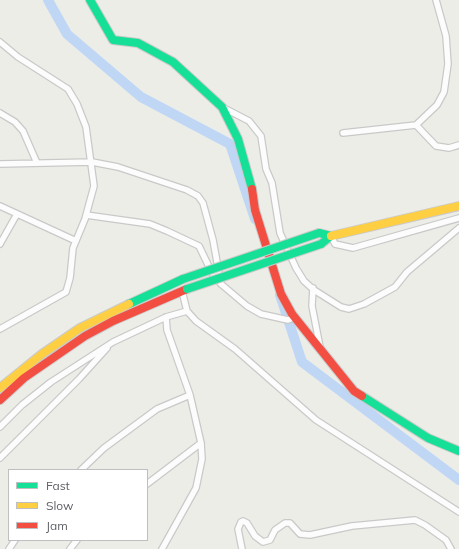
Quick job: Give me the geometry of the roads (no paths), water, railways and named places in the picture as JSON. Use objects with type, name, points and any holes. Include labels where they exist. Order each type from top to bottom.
[{"type":"street","points":[[90,0],[114,40],[138,43],[173,62],[199,84],[222,107],[248,121],[261,136],[266,168],[272,184],[280,233],[296,268],[304,281],[341,307],[349,309],[364,304],[394,287],[407,272],[459,228]]},
{"type":"street","points":[[343,133],[416,125],[437,105],[444,92],[447,80],[448,64],[446,36],[436,0]]},
{"type":"street","points":[[0,42],[18,57],[68,89],[77,104],[86,127],[92,162],[94,186],[86,215],[73,248],[70,278],[66,292],[0,329]]},
{"type":"street","points":[[222,107],[238,139],[251,184],[256,210],[281,294],[295,317],[354,391],[428,438],[459,451]]},
{"type":"street","points":[[0,113],[15,122],[23,131],[37,163]]},
{"type":"street","points":[[416,125],[436,146],[449,148],[459,145]]},
{"type":"street","points":[[0,164],[92,162],[118,167],[187,190],[198,196],[203,203],[221,284]]},
{"type":"street","points":[[0,206],[76,241]]},
{"type":"street","points":[[0,388],[42,354],[80,328],[183,279],[319,234],[331,236],[459,206]]},
{"type":"street","points":[[0,244],[17,214]]},
{"type":"street","points":[[86,215],[150,224],[199,246],[212,272],[221,284],[247,306],[260,314],[288,320],[295,317]]},
{"type":"street","points":[[331,236],[335,244],[353,248],[459,218]]},
{"type":"street","points":[[0,400],[24,378],[84,336],[113,321],[184,290],[321,244],[331,236]]},
{"type":"street","points":[[313,288],[312,306],[321,348]]},
{"type":"street","points":[[184,290],[187,311],[196,321],[235,350],[316,420],[459,512]]},
{"type":"street","points":[[0,427],[22,405],[52,382],[113,342],[166,317],[187,311]]},
{"type":"street","points":[[162,549],[196,488],[202,459],[201,443],[190,395],[167,330],[166,317]]},
{"type":"street","points":[[0,458],[79,379],[113,342]]},
{"type":"street","points":[[82,469],[104,448],[157,409],[190,395]]},
{"type":"street","points":[[148,483],[201,443]]},
{"type":"street","points":[[242,549],[238,529],[243,521],[247,523],[255,536],[263,542],[270,540],[275,530],[285,523],[290,523],[300,534],[310,535],[356,525],[415,520],[425,525],[446,540],[451,549]]},
{"type":"street","points":[[70,549],[76,541]]},
{"type":"waterway","points":[[48,0],[67,34],[141,97],[230,144],[255,219]]},
{"type":"waterway","points":[[280,295],[302,362],[459,480]]}]
